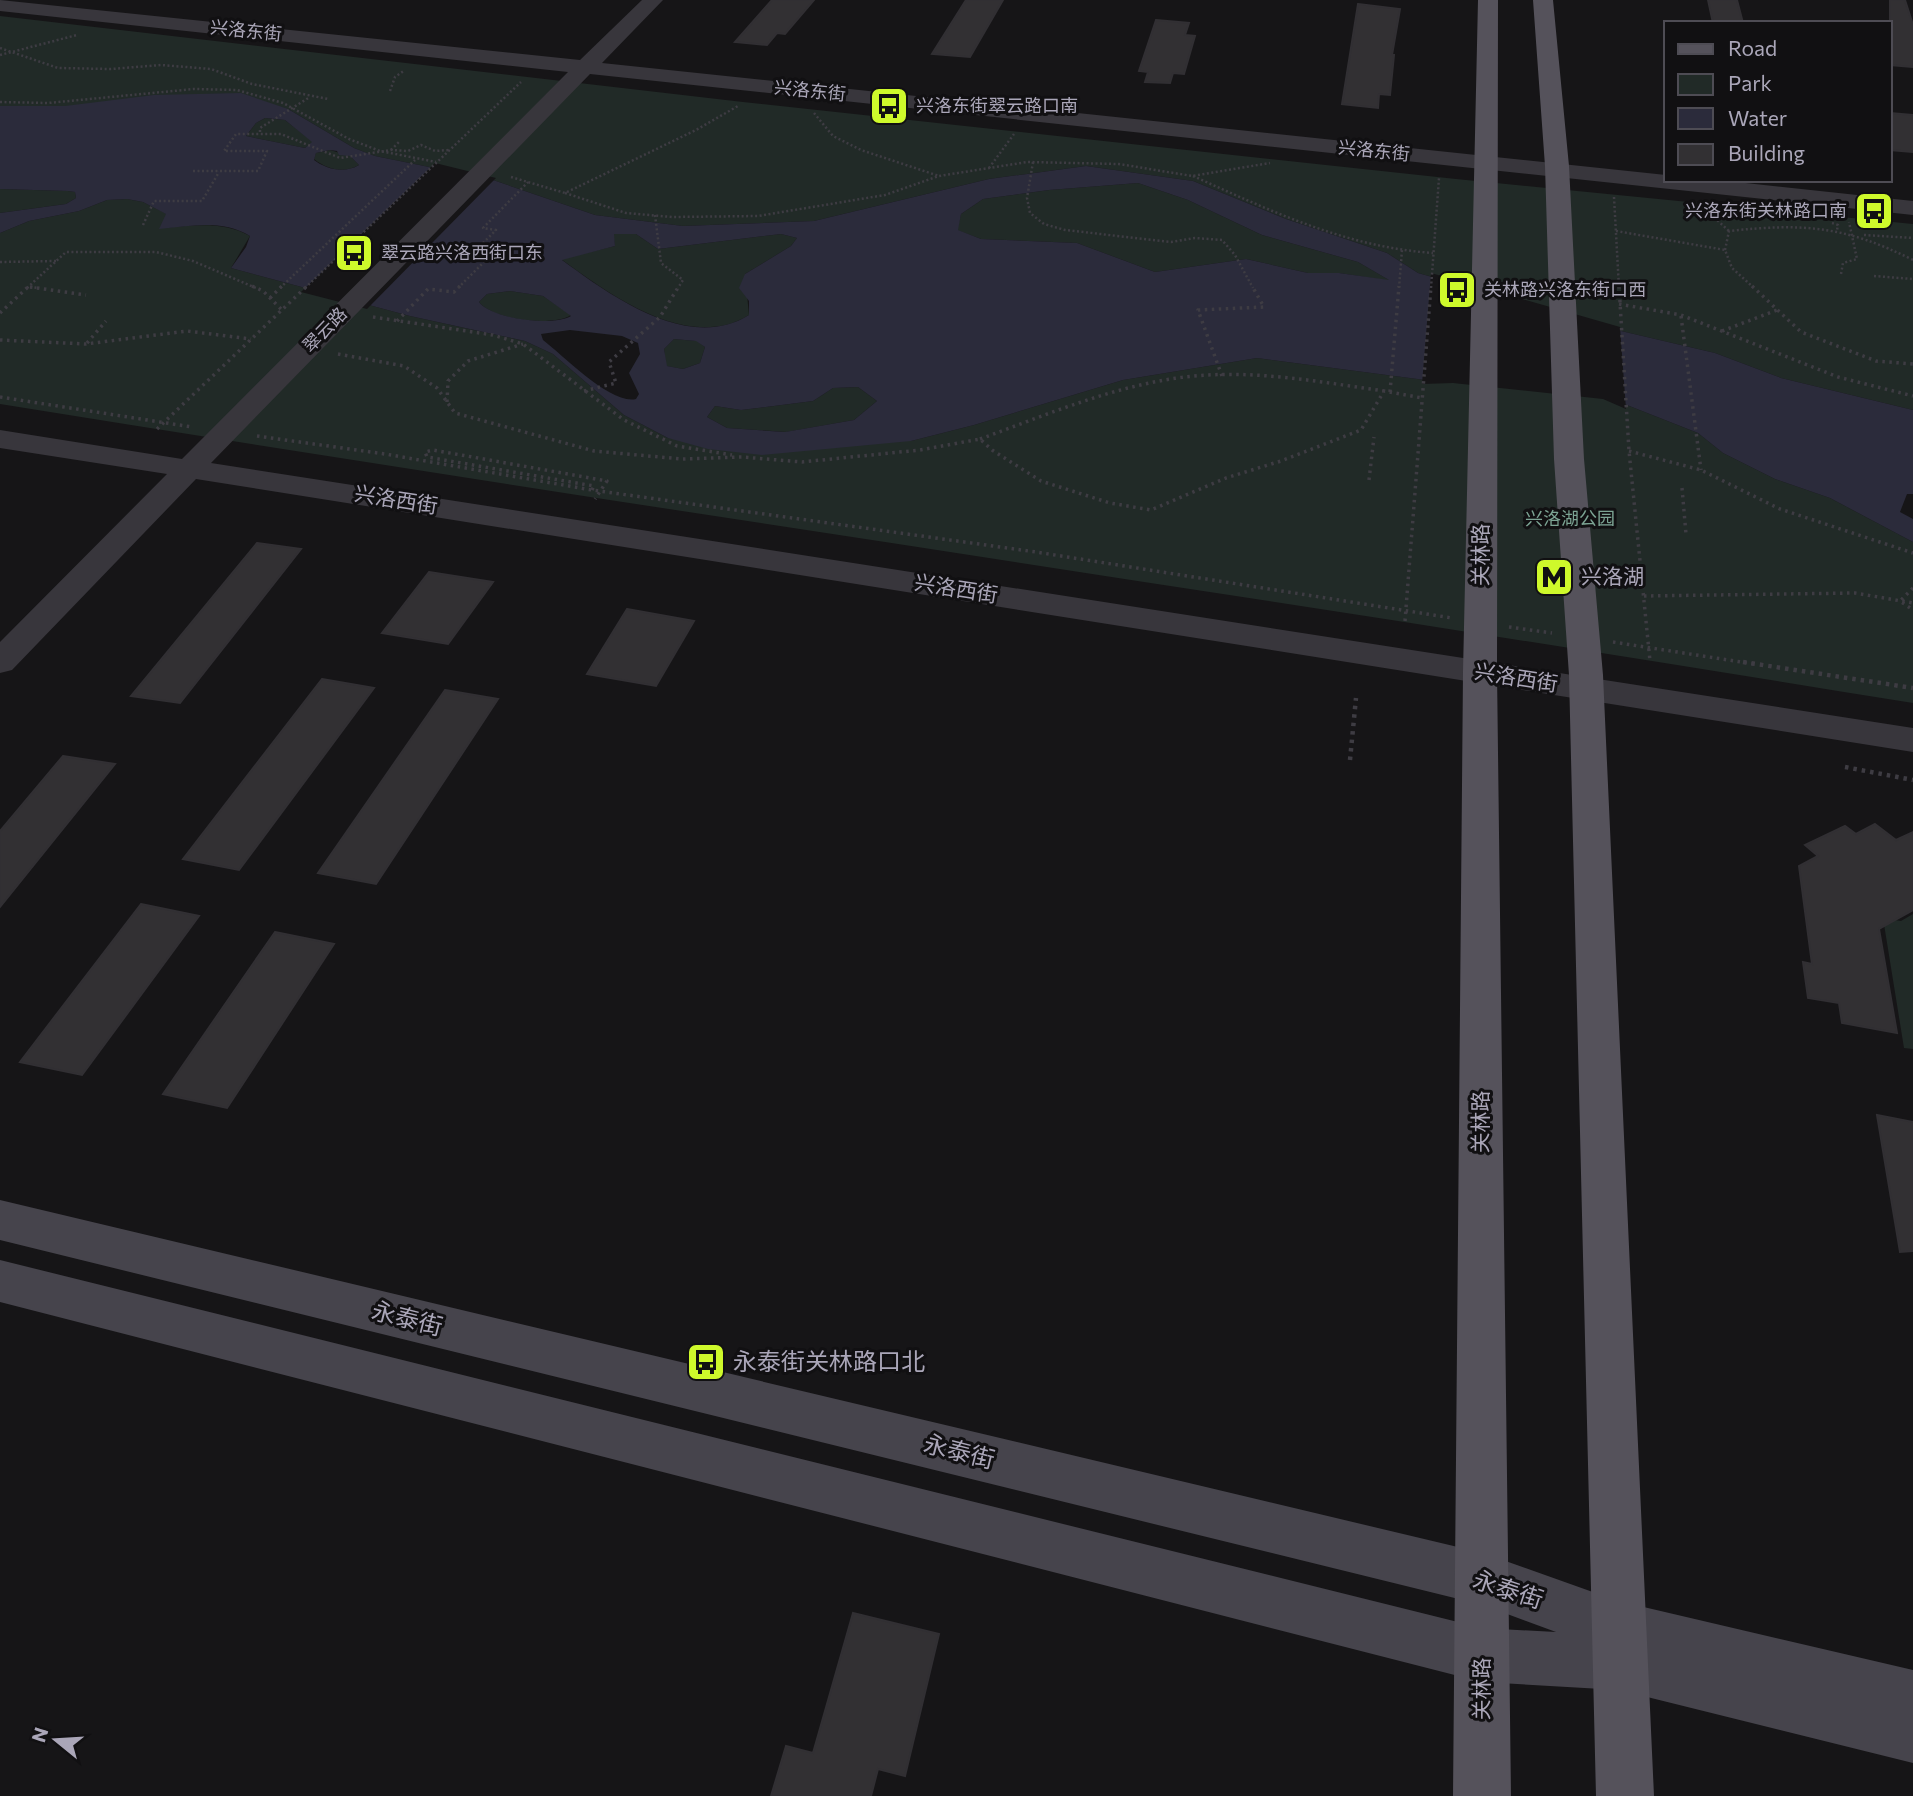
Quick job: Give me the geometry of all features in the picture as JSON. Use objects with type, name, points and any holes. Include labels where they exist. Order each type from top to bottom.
[{"type":"main road","points":[[1485,160],[1488,0]]},
{"type":"main road","points":[[1543,0],[1557,168],[1569,459],[1587,682],[1625,1796]]},
{"type":"main road","name":"关林路","points":[[1482,1796],[1480,666],[1485,160]]},
{"type":"main road","name":"永泰街","points":[[0,1220],[1483,1579],[1619,1645],[1913,1735]]},
{"type":"main road","name":"永泰街","points":[[0,1281],[1482,1655],[1619,1645],[1913,1698]]},
{"type":"street","name":"兴洛东街","points":[[3,0],[1664,179]]},
{"type":"street","name":"翠云路","points":[[581,64],[638,0]]},
{"type":"street","name":"翠云路","points":[[0,636],[188,454],[341,313],[491,151],[581,64],[653,0]]},
{"type":"street","name":"兴洛东街","points":[[0,5],[581,64]]},
{"type":"street","name":"兴洛东街","points":[[1557,168],[1664,177]]},
{"type":"street","name":"兴洛东街","points":[[1692,182],[1913,205]]},
{"type":"street","name":"兴洛东街","points":[[1714,182],[1913,205]]},
{"type":"street","name":"兴洛西街","points":[[0,427],[188,454],[1480,666],[1913,726]]},
{"type":"street","name":"兴洛西街","points":[[0,439],[188,454]]},
{"type":"street","name":"翠云路","points":[[0,662],[188,454]]},
{"type":"street","name":"兴洛西街","points":[[1587,682],[1913,740]]},
{"type":"path","points":[[0,55],[80,34]]},
{"type":"path","points":[[0,48],[58,68],[111,69],[161,65],[211,69],[252,84],[328,99]]},
{"type":"path","points":[[390,91],[395,77],[405,70]]},
{"type":"path","points":[[157,429],[527,76]]},
{"type":"path","points":[[0,102],[48,103],[204,90],[237,90],[283,103],[378,152],[437,162]]},
{"type":"path","points":[[260,132],[260,128],[311,97]]},
{"type":"path","points":[[565,193],[599,174],[708,125],[743,102]]},
{"type":"path","points":[[811,109],[832,136],[861,150],[939,176]]},
{"type":"path","points":[[328,127],[339,125]]},
{"type":"path","points":[[192,171],[258,171],[267,151],[223,151],[236,134],[260,132],[281,134],[322,153],[347,158],[391,150],[408,152],[421,145],[436,151],[449,150]]},
{"type":"path","points":[[989,168],[1012,133],[1025,135]]},
{"type":"path","points":[[391,150],[399,142]]},
{"type":"path","points":[[270,298],[415,160]]},
{"type":"path","points":[[1033,162],[1027,198],[1030,213],[1044,224],[1065,230],[1171,242],[1195,238],[1222,240],[1236,255],[1264,307],[1198,310],[1222,376]]},
{"type":"path","points":[[509,176],[626,213],[758,216],[885,195],[939,176],[989,168],[1033,162],[1119,164],[1192,176],[1304,223],[1361,242],[1433,253]]},
{"type":"path","points":[[1192,176],[1271,163]]},
{"type":"path","points":[[143,225],[154,201],[202,201],[219,171]]},
{"type":"path","points":[[1405,621],[1439,177]]},
{"type":"path","points":[[397,321],[428,289],[454,292],[496,250],[479,247],[496,230],[482,228],[528,182]]},
{"type":"path","points":[[1614,194],[1629,451],[1650,661]]},
{"type":"path","points":[[1678,208],[1690,209],[1717,219],[1729,231]]},
{"type":"path","points":[[584,391],[616,383],[609,362],[660,317],[683,280],[661,264],[654,215]]},
{"type":"path","points":[[1841,274],[1843,263],[1857,259],[1847,217]]},
{"type":"path","points":[[1729,231],[1777,226],[1837,230],[1853,234],[1913,260]]},
{"type":"path","points":[[1616,231],[1725,250]]},
{"type":"path","points":[[1729,231],[1725,250],[1732,268],[1801,332],[1876,361],[1913,364]]},
{"type":"path","points":[[1853,234],[1913,238]]},
{"type":"path","points":[[1390,392],[1402,250]]},
{"type":"path","points":[[0,313],[66,252],[156,252],[193,261],[263,291],[282,310]]},
{"type":"path","points":[[0,262],[56,261]]},
{"type":"path","points":[[1874,276],[1913,279]]},
{"type":"path","points":[[29,286],[86,295]]},
{"type":"path","points":[[1619,304],[1681,315],[1838,377],[1913,396]]},
{"type":"path","points":[[1721,331],[1777,310]]},
{"type":"path","points":[[341,313],[493,335],[523,344],[624,420],[677,446],[742,457],[802,462],[920,450],[981,439],[1063,410],[1163,381],[1194,376],[1296,379],[1422,398]]},
{"type":"path","points":[[1681,315],[1701,470]]},
{"type":"path","points":[[86,344],[106,321]]},
{"type":"path","points":[[0,340],[86,344],[187,331],[251,339]]},
{"type":"path","points":[[447,403],[448,381],[467,361],[523,344]]},
{"type":"path","points":[[327,352],[404,366],[437,388],[455,413],[594,451],[682,459],[742,457]]},
{"type":"path","points":[[981,439],[1041,481],[1110,503],[1151,510],[1185,498],[1226,478],[1281,461],[1361,430],[1384,391]]},
{"type":"path","points":[[0,397],[188,454]]},
{"type":"path","points":[[248,435],[385,454],[592,490],[1036,552],[1453,618]]},
{"type":"path","points":[[1368,480],[1374,437]]},
{"type":"path","points":[[592,490],[594,486],[427,457],[425,452],[433,450],[607,481],[595,499]]},
{"type":"path","points":[[1629,451],[1701,470],[1780,509],[1913,553]]},
{"type":"path","points":[[1682,488],[1686,534]]},
{"type":"path","points":[[1900,601],[1913,588]]},
{"type":"path","points":[[1644,596],[1855,593],[1913,603]]},
{"type":"path","points":[[1900,601],[1913,610]]},
{"type":"path","points":[[1507,626],[1561,634]]},
{"type":"path","points":[[1602,641],[1913,688]]},
{"type":"path","points":[[1350,760],[1356,698]]},
{"type":"path","points":[[1845,767],[1913,780]]},
{"type":"green space","points":[[0,16],[743,102],[1456,179],[1913,224],[1913,410],[1781,378],[1715,353],[1621,331],[1418,273],[1387,253],[1286,219],[1193,181],[1086,166],[989,179],[814,221],[683,226],[595,215],[493,180],[375,156],[354,148],[288,109],[0,106]]},
{"type":"green space","points":[[265,118],[285,120],[313,142],[305,148],[246,136],[256,123]]},
{"type":"green space","points":[[330,150],[350,156],[359,165],[335,169],[314,159],[316,153]]},
{"type":"green space","points":[[1138,183],[1188,200],[1262,235],[1358,262],[1391,281],[1339,273],[1308,273],[1246,259],[1155,272],[1077,243],[981,239],[957,230],[961,214],[983,199],[1049,190]]},
{"type":"green space","points":[[0,189],[68,191],[75,192],[76,198],[66,204],[0,213]]},
{"type":"green space","name":"兴洛湖公园","points":[[127,199],[143,202],[167,214],[160,228],[217,226],[250,236],[231,268],[410,316],[525,341],[553,354],[624,415],[668,438],[911,441],[1123,380],[1257,358],[1425,380],[1604,396],[1698,433],[1723,453],[1775,479],[1830,498],[1913,542],[1913,703],[0,404],[0,233],[29,221],[79,211],[107,200]]},
{"type":"green space","points":[[613,233],[636,234],[658,249],[781,234],[797,238],[791,246],[745,274],[749,315],[725,325],[701,327],[675,323],[625,302],[561,259],[615,246]]},
{"type":"green space","points":[[510,291],[543,296],[571,315],[551,321],[523,320],[496,313],[479,302],[487,294]]},
{"type":"green space","points":[[674,339],[697,341],[705,347],[700,363],[683,369],[666,366],[664,349]]},
{"type":"green space","points":[[858,387],[877,401],[854,420],[786,432],[727,428],[707,417],[715,406],[741,410],[813,401],[833,388]]},
{"type":"green space","points":[[1913,914],[1913,1049],[1904,1048],[1883,918],[1901,921]]},
{"type":"water","points":[[241,93],[288,109],[354,148],[375,156],[493,180],[595,215],[683,226],[814,221],[989,179],[1086,166],[1193,181],[1286,219],[1387,253],[1418,273],[1621,331],[1715,353],[1781,378],[1913,410],[1913,494],[1907,494],[1900,512],[1913,519],[1913,542],[1830,498],[1775,479],[1723,453],[1698,433],[1604,396],[1425,380],[1257,358],[1123,380],[911,441],[762,455],[708,449],[668,438],[624,415],[553,354],[525,341],[410,316],[231,268],[246,247],[250,236],[228,227],[194,225],[159,229],[166,214],[143,202],[127,199],[107,200],[79,211],[29,221],[0,233],[0,213],[66,204],[76,198],[75,192],[68,191],[0,189],[0,106],[65,106],[154,95]],"holes":[[[265,118],[285,120],[312,142],[305,148],[246,136],[256,123]],[[330,150],[337,151],[339,155],[350,156],[359,165],[335,169],[314,160],[316,153]],[[1138,183],[1188,200],[1262,235],[1358,262],[1389,280],[1339,273],[1308,273],[1246,259],[1155,272],[1077,243],[981,239],[958,230],[961,214],[983,199],[1049,190]],[[614,234],[636,234],[658,249],[781,234],[797,238],[791,246],[745,274],[739,288],[749,301],[749,315],[725,325],[701,327],[676,324],[651,315],[603,289],[562,260],[615,246]],[[510,291],[543,296],[571,316],[551,321],[523,320],[496,313],[479,302],[487,294]],[[570,330],[622,336],[638,343],[640,354],[629,373],[639,394],[636,399],[614,395],[588,378],[543,340],[541,334]],[[674,339],[696,341],[705,347],[700,363],[683,369],[667,366],[664,349]],[[858,387],[877,401],[854,420],[785,432],[727,428],[707,417],[715,406],[741,410],[813,401],[833,388]]]},
{"type":"pier","points":[[435,163],[496,178],[367,309],[301,292]]},
{"type":"pier","points":[[1431,273],[1620,327],[1626,409],[1603,399],[1453,383],[1422,384]]},
{"type":"building","points":[[772,0],[814,0],[785,34],[777,33],[767,45],[735,42]]},
{"type":"building","points":[[966,0],[1003,0],[970,57],[932,54]]},
{"type":"building","points":[[1708,0],[1737,0],[1742,21],[1713,21]]},
{"type":"building","points":[[1890,0],[1905,0],[1913,25],[1913,67],[1892,65]]},
{"type":"building","points":[[1358,4],[1400,9],[1392,55],[1390,95],[1379,94],[1378,108],[1342,104]]},
{"type":"building","points":[[1156,20],[1189,23],[1185,35],[1195,36],[1184,74],[1173,73],[1170,83],[1145,82],[1148,72],[1139,71]]},
{"type":"building","points":[[1892,113],[1913,115],[1913,152],[1892,150]]},
{"type":"building","points":[[257,543],[301,549],[180,703],[131,696]]},
{"type":"building","points":[[429,572],[493,582],[448,644],[382,633]]},
{"type":"building","points":[[627,609],[694,621],[656,686],[587,674]]},
{"type":"building","points":[[322,679],[374,688],[239,870],[183,859]]},
{"type":"building","points":[[445,690],[498,699],[376,884],[318,873]]},
{"type":"building","points":[[63,756],[115,764],[0,907],[0,831]]},
{"type":"building","points":[[1875,824],[1896,840],[1913,832],[1913,910],[1879,929],[1897,1033],[1842,1023],[1839,1003],[1808,998],[1803,962],[1812,964],[1799,866],[1818,856],[1805,845],[1845,826],[1856,834]]},
{"type":"building","points":[[141,904],[199,916],[82,1075],[20,1062]]},
{"type":"building","points":[[275,932],[334,944],[227,1108],[163,1094]]},
{"type":"building","points":[[1877,1115],[1913,1122],[1913,1251],[1900,1252]]},
{"type":"building","points":[[853,1613],[939,1634],[905,1776],[878,1769],[871,1796],[771,1796],[786,1746],[813,1753]]},
{"type":"place","name":"兴洛东街翠云路口南","points":[[889,106]]},
{"type":"place","name":"兴洛东街关林路口南","points":[[1874,211]]},
{"type":"place","name":"翠云路兴洛西街口东","points":[[354,253]]},
{"type":"place","name":"关林路兴洛东街口西","points":[[1457,290]]},
{"type":"place","name":"兴洛湖","points":[[1554,577]]},
{"type":"place","name":"永泰街关林路口北","points":[[706,1362]]}]
